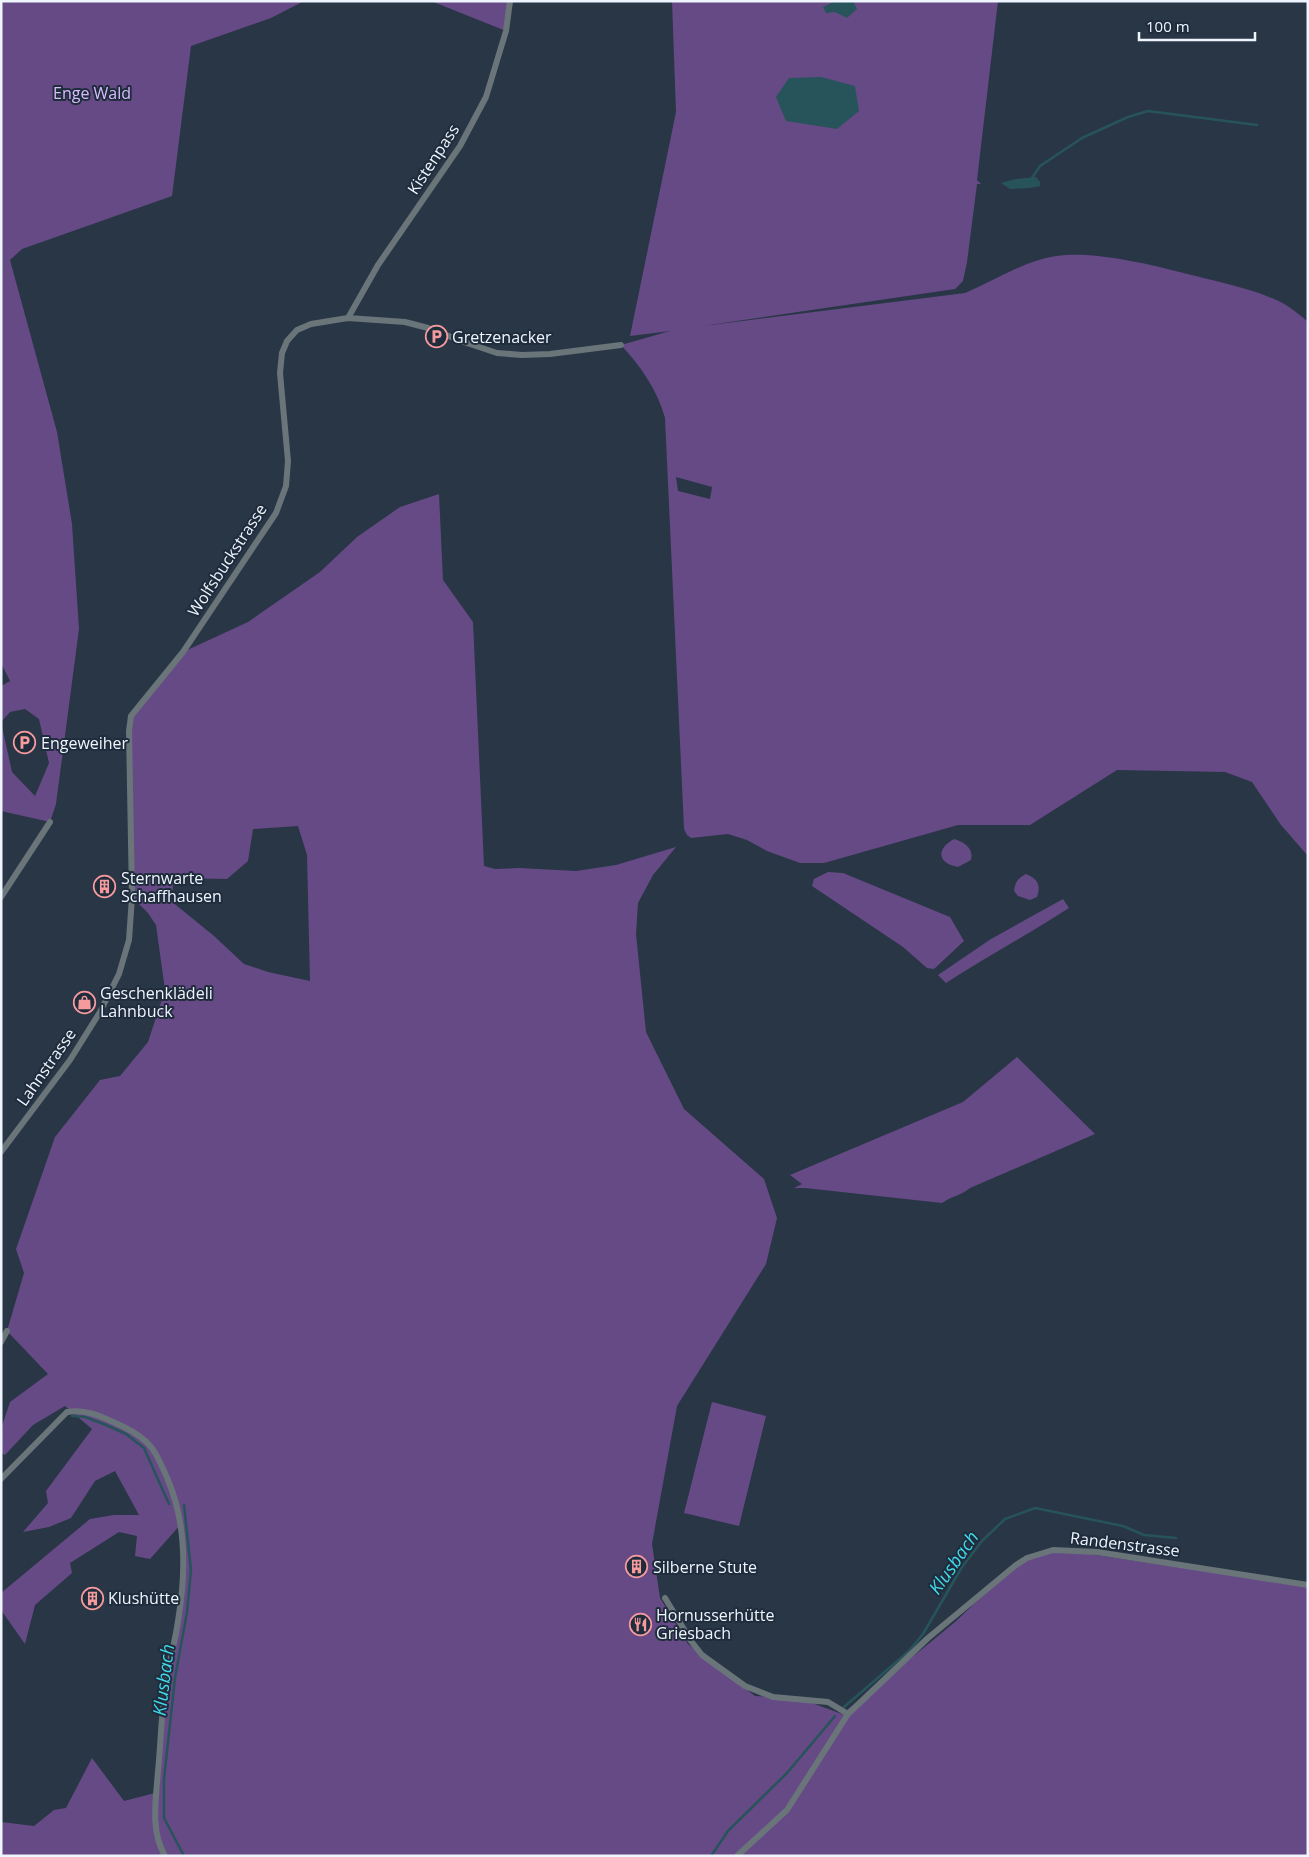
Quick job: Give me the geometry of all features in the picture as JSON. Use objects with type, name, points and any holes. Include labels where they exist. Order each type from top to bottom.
[{"type":"street","name":"Kistenpass","points":[[348,318],[378,265],[460,146],[482,105],[506,30],[510,1]]},
{"type":"street","name":"Wolfsbuckstrasse","points":[[129,940],[132,896],[128,730],[131,716],[183,652],[276,513],[286,486],[288,461],[280,373],[282,353],[287,341],[297,330],[311,324],[348,318],[405,322],[428,328],[497,353],[522,355],[550,354],[621,345]]},
{"type":"street","points":[[1,897],[50,822]]},
{"type":"street","name":"Lahnstrasse","points":[[1,1152],[70,1060],[100,1012],[119,974],[129,940]]},
{"type":"street","points":[[1,1342],[7,1331]]},
{"type":"street","points":[[1,1479],[62,1416],[73,1410],[86,1412],[139,1435],[152,1446],[162,1465],[172,1489],[182,1523],[184,1572],[179,1621],[165,1685],[155,1815],[158,1844],[165,1856]]},
{"type":"street","name":"Randenstrasse","points":[[737,1856],[787,1810],[848,1714],[928,1638],[1016,1565],[1040,1553],[1068,1549],[1098,1552],[1308,1585]]},
{"type":"street","points":[[665,1598],[690,1641],[702,1655],[745,1686],[773,1698],[828,1702],[848,1714]]},
{"type":"green space","name":"Enge Wald","points":[[1,1],[304,1],[271,18],[191,46],[172,196],[22,249],[10,260],[57,432],[72,524],[79,629],[56,804],[50,822],[1,811],[1,722],[1,686],[10,681],[1,663]],"holes":[[[25,709],[39,719],[49,763],[35,796],[12,772],[1,722],[10,712]]]},
{"type":"green space","points":[[431,1],[510,1],[506,31]]},
{"type":"green space","points":[[672,1],[998,1],[977,180],[981,184],[977,184],[963,281],[955,289],[703,326],[965,293],[1032,262],[1044,258],[1072,255],[1089,255],[1126,260],[1242,288],[1265,295],[1286,305],[1308,322],[1308,856],[1281,825],[1252,782],[1225,772],[1117,770],[1030,825],[958,825],[824,863],[800,863],[767,851],[747,840],[728,834],[691,838],[687,835],[684,829],[665,418],[658,397],[648,379],[621,345],[670,331],[630,336],[676,112]],"holes":[[[676,477],[712,487],[710,499],[678,491]]]},
{"type":"green space","points":[[439,494],[443,580],[473,622],[484,866],[495,869],[519,868],[576,871],[616,865],[676,847],[653,875],[638,903],[636,934],[646,1032],[684,1109],[764,1179],[777,1218],[766,1264],[677,1406],[652,1544],[660,1598],[688,1644],[755,1696],[801,1699],[842,1714],[955,1622],[1002,1578],[1022,1563],[1036,1556],[1076,1552],[1308,1587],[1308,1856],[1,1856],[1,1822],[34,1826],[54,1810],[66,1808],[92,1758],[124,1801],[159,1792],[162,1722],[184,1572],[181,1524],[150,1559],[135,1556],[137,1536],[119,1532],[70,1563],[72,1573],[35,1605],[25,1644],[1,1610],[1,1593],[90,1519],[114,1515],[139,1515],[115,1471],[95,1481],[71,1518],[49,1527],[23,1532],[48,1503],[46,1491],[92,1429],[65,1406],[33,1425],[5,1455],[1,1453],[1,1429],[10,1402],[48,1374],[7,1331],[24,1273],[16,1249],[55,1137],[100,1080],[120,1076],[148,1042],[165,990],[156,925],[148,913],[132,897],[131,716],[183,652],[248,622],[320,572],[357,537],[400,507]],"holes":[[[298,826],[307,855],[310,981],[268,972],[244,964],[214,936],[171,901],[174,878],[227,879],[248,861],[253,829]]]},
{"type":"green space","points":[[954,839],[965,844],[970,849],[972,856],[971,860],[958,867],[946,862],[941,855],[944,847]]},
{"type":"green space","points":[[828,872],[843,873],[950,917],[964,941],[934,969],[927,968],[903,947],[812,886],[814,879]]},
{"type":"green space","points":[[1026,874],[1036,880],[1039,889],[1037,897],[1030,900],[1018,896],[1014,891],[1017,881]]},
{"type":"green space","points":[[1063,899],[1069,908],[1039,927],[946,983],[938,975],[991,939]]},
{"type":"green space","points":[[1017,1057],[1095,1134],[970,1188],[942,1203],[794,1188],[802,1184],[790,1175],[963,1102]]},
{"type":"green space","points":[[712,1402],[766,1416],[739,1526],[684,1513]]},
{"type":"shaded area","points":[[836,1],[853,1],[857,9],[847,18],[835,12],[826,13],[823,7]]},
{"type":"shaded area","points":[[821,77],[855,86],[859,111],[837,129],[786,121],[776,97],[789,78]]},
{"type":"shaded area","points":[[1036,177],[1040,182],[1040,186],[1033,188],[1010,189],[1001,183],[1015,179]]},
{"type":"waterway","points":[[1032,178],[1040,166],[1082,138],[1128,117],[1148,111],[1257,125]]},
{"type":"waterway","name":"Klusbach","points":[[72,1416],[85,1417],[106,1425],[126,1434],[144,1448],[169,1504]]},
{"type":"waterway","name":"Klusbach","points":[[183,1854],[164,1818],[164,1779],[175,1678],[187,1612],[191,1570],[184,1505]]},
{"type":"waterway","name":"Klusbach","points":[[844,1707],[909,1651],[923,1634],[962,1567],[982,1541],[1005,1519],[1035,1508],[1123,1526],[1144,1535],[1176,1538]]},
{"type":"waterway","name":"Klusbach","points":[[711,1856],[728,1831],[787,1773],[835,1716]]},
{"type":"place","name":"Gretzenacker","points":[[436,337]]},
{"type":"place","name":"Engeweiher","points":[[25,743]]},
{"type":"place","name":"Sternwarte Schaffhausen","points":[[105,887]]},
{"type":"place","name":"Geschenklädeli Lahnbuck","points":[[84,1002]]},
{"type":"place","name":"Silberne Stute","points":[[637,1567]]},
{"type":"place","name":"Klushütte","points":[[92,1598]]},
{"type":"place","name":"Hornusserhütte Griesbach","points":[[640,1624]]}]
